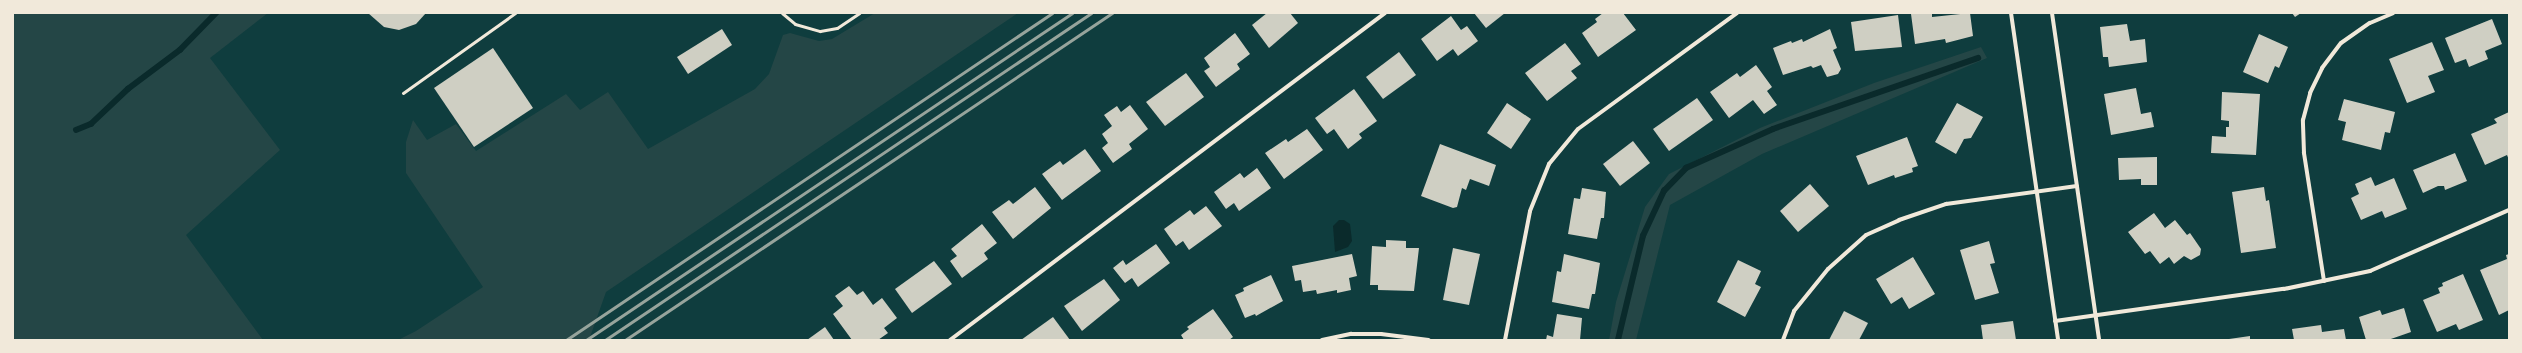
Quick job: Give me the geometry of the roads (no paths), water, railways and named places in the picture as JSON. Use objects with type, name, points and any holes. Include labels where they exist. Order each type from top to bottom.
[{"type":"street","points":[[950,340],[1385,13]]},
{"type":"street","points":[[1505,340],[1530,211],[1549,164],[1578,129],[1737,13]]},
{"type":"street","points":[[2011,13],[2058,340]]},
{"type":"street","points":[[2052,13],[2099,340]]},
{"type":"street","points":[[2324,281],[2304,153],[2303,120],[2310,93],[2322,68],[2341,43],[2370,23],[2393,13]]},
{"type":"street","points":[[1783,340],[1794,311],[1828,269],[1866,235],[1899,220],[1946,204],[2076,186]]},
{"type":"street","points":[[2055,321],[2324,281],[2370,271],[2509,210]]},
{"type":"street","points":[[1322,340],[1351,334],[1380,334],[1429,340]]},
{"type":"lane","points":[[403,93],[516,13]]},
{"type":"lane","points":[[782,13],[795,24],[820,31],[837,28],[859,13]]},
{"type":"waterway","points":[[76,130],[91,124],[128,89],[180,50],[216,13]]},
{"type":"waterway","points":[[1618,340],[1643,236],[1664,191],[1686,168],[1773,129],[1978,58]]},
{"type":"railway","points":[[566,340],[1052,13]]},
{"type":"railway","points":[[586,340],[1072,13]]},
{"type":"railway","points":[[605,340],[1091,13]]},
{"type":"railway","points":[[625,340],[1112,13]]}]
